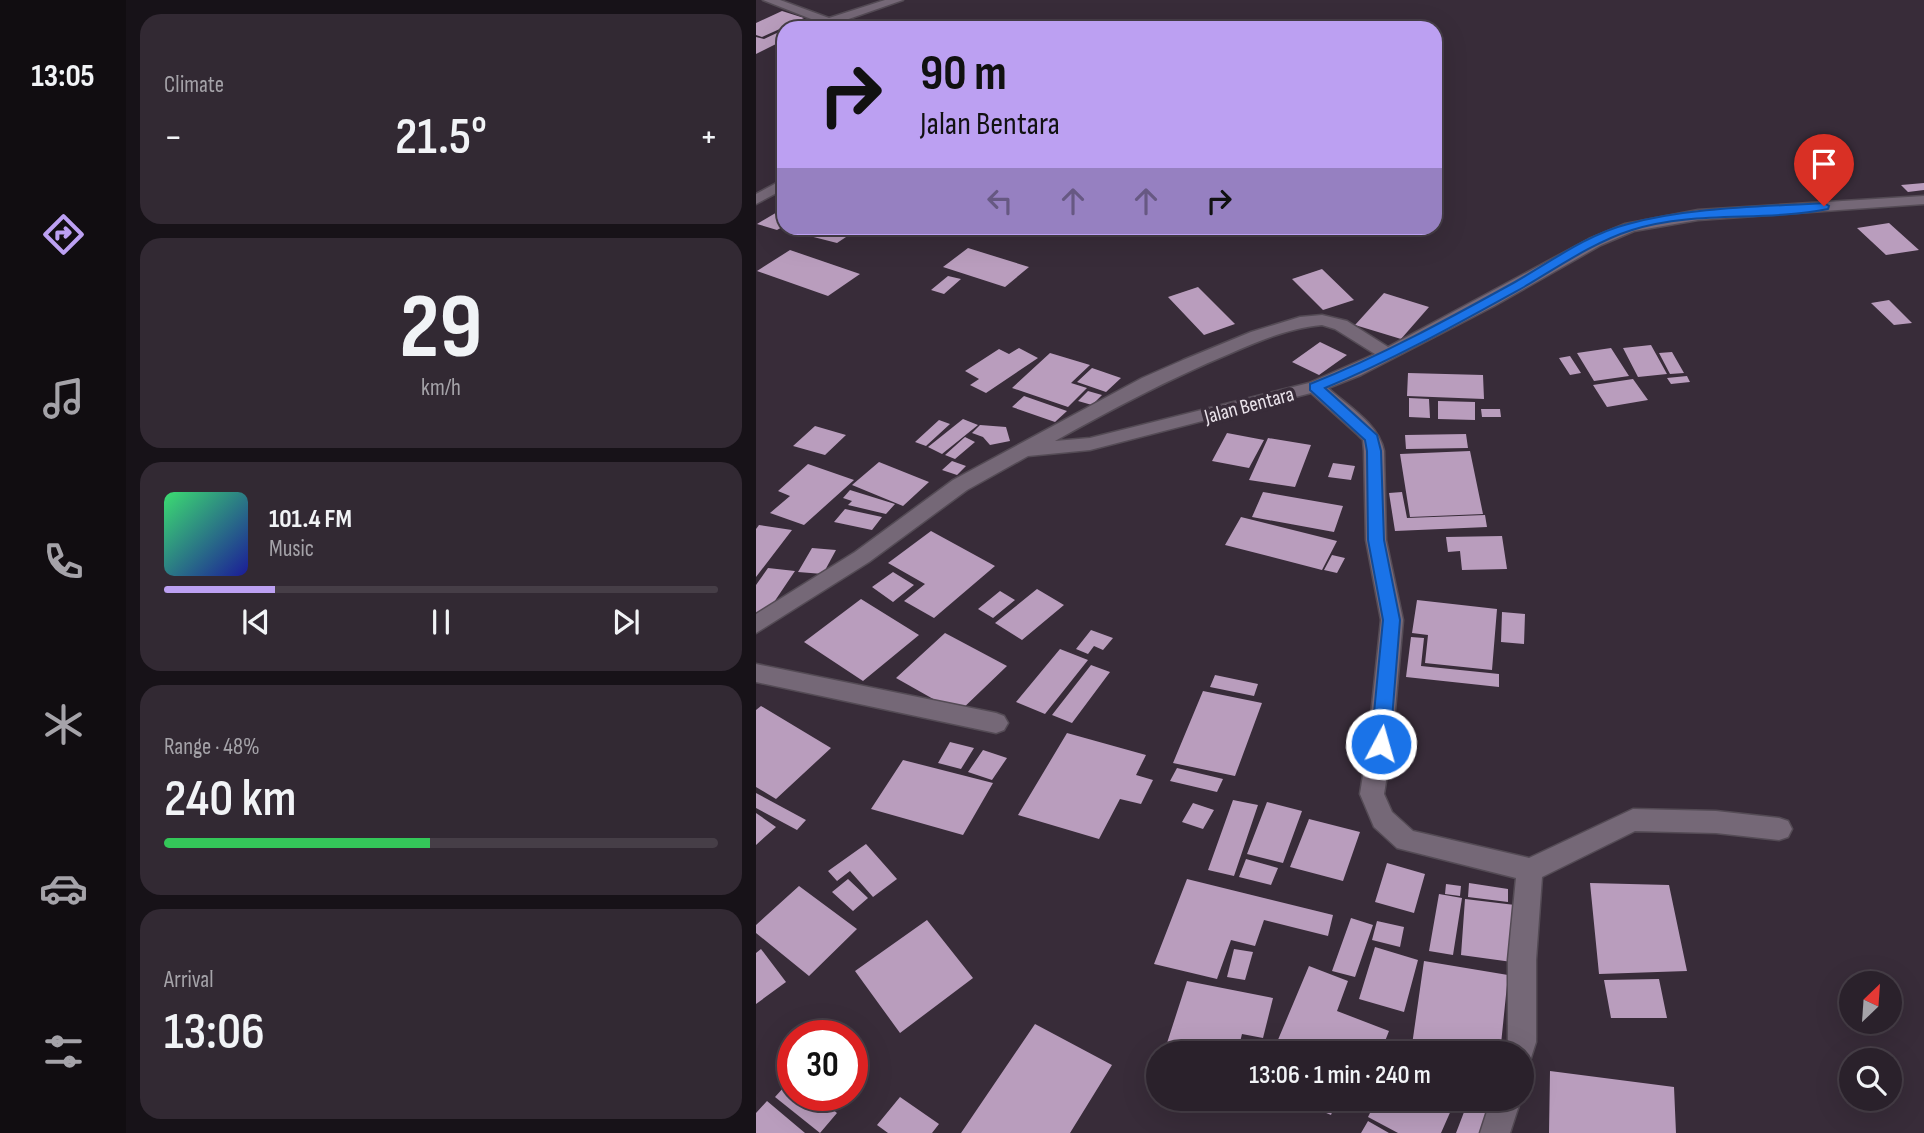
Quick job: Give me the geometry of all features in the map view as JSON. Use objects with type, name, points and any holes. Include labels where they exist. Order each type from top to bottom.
[{"type":"street","points":[[769,0],[829,21]]},
{"type":"street","points":[[835,21],[897,0]]},
{"type":"street","points":[[756,200],[777,187]]},
{"type":"street","name":"Jalan Bentara","points":[[756,625],[862,557],[960,485],[1023,450],[1090,444],[1315,387],[1354,371],[1488,302],[1595,242],[1638,225],[1698,215],[1924,200]]},
{"type":"street","points":[[1023,450],[1149,382],[1257,336],[1300,322],[1322,320],[1341,325],[1387,354]]},
{"type":"street","points":[[1315,387],[1365,431],[1372,439],[1374,451],[1376,540],[1392,620],[1381,744],[1372,794],[1382,818],[1406,840],[1531,870],[1633,820],[1716,822],[1779,829]]},
{"type":"street","points":[[756,673],[996,723]]},
{"type":"street","points":[[1522,1041],[1522,960],[1531,870]]},
{"type":"street","points":[[1495,1133],[1502,1111]]},
{"type":"building","points":[[782,11],[804,18],[797,21],[777,21],[777,30],[762,37],[756,35],[756,23]]},
{"type":"building","points":[[777,33],[777,44],[756,54],[756,37],[764,39]]},
{"type":"building","points":[[1924,183],[1924,190],[1908,192],[1901,185]]},
{"type":"building","points":[[777,212],[777,230],[757,224]]},
{"type":"building","points":[[1889,223],[1919,250],[1886,255],[1857,228]]},
{"type":"building","points":[[806,235],[849,235],[837,243]]},
{"type":"building","points":[[968,248],[1029,267],[1005,287],[943,267]]},
{"type":"building","points":[[790,250],[860,274],[828,296],[757,271]]},
{"type":"building","points":[[1322,269],[1354,300],[1323,310],[1292,279]]},
{"type":"building","points":[[948,276],[961,279],[944,294],[931,290]]},
{"type":"building","points":[[1198,287],[1235,324],[1204,335],[1168,297]]},
{"type":"building","points":[[1384,293],[1429,307],[1401,339],[1355,325]]},
{"type":"building","points":[[1889,300],[1912,323],[1894,325],[1871,303]]},
{"type":"building","points":[[1320,342],[1347,355],[1319,375],[1292,362]]},
{"type":"building","points":[[1651,345],[1667,374],[1638,377],[1623,348]]},
{"type":"building","points":[[1019,348],[1038,358],[986,393],[970,385],[979,379],[965,371],[999,349],[1009,354]]},
{"type":"building","points":[[1611,348],[1629,376],[1594,381],[1577,353]]},
{"type":"building","points":[[1672,352],[1684,373],[1670,374],[1659,353]]},
{"type":"building","points":[[1050,353],[1090,365],[1071,383],[1087,388],[1068,407],[1012,388]]},
{"type":"building","points":[[1570,356],[1581,373],[1570,375],[1559,358]]},
{"type":"building","points":[[1092,368],[1121,378],[1106,392],[1077,382]]},
{"type":"building","points":[[1408,373],[1483,375],[1484,399],[1407,396]]},
{"type":"building","points":[[1687,376],[1690,382],[1671,384],[1667,378]]},
{"type":"building","points":[[1633,379],[1648,400],[1607,407],[1593,385]]},
{"type":"building","points":[[1088,391],[1102,395],[1092,405],[1078,401]]},
{"type":"building","points":[[1024,396],[1067,411],[1055,422],[1012,407]]},
{"type":"building","points":[[1409,398],[1429,399],[1430,418],[1409,417]]},
{"type":"building","points":[[1438,401],[1475,402],[1475,420],[1438,419]]},
{"type":"building","points":[[1481,409],[1500,409],[1501,417],[1482,417]]},
{"type":"building","points":[[963,419],[978,425],[942,454],[928,447]]},
{"type":"building","points":[[939,420],[950,424],[926,446],[915,442]]},
{"type":"building","points":[[980,425],[1006,427],[1010,441],[990,445],[983,437],[972,433]]},
{"type":"building","points":[[815,426],[846,435],[825,455],[793,446]]},
{"type":"building","points":[[1227,433],[1264,440],[1249,468],[1212,461]]},
{"type":"building","points":[[1466,434],[1468,448],[1406,449],[1405,435]]},
{"type":"building","points":[[965,437],[975,442],[955,459],[945,455]]},
{"type":"building","points":[[1268,438],[1311,445],[1295,487],[1249,480]]},
{"type":"building","points":[[1470,451],[1483,514],[1410,517],[1400,454]]},
{"type":"building","points":[[952,461],[966,466],[957,475],[942,470]]},
{"type":"building","points":[[879,462],[929,482],[903,506],[852,485]]},
{"type":"building","points":[[1333,463],[1355,466],[1351,480],[1328,477]]},
{"type":"building","points":[[808,464],[854,480],[804,525],[770,513],[790,496],[778,491]]},
{"type":"building","points":[[850,490],[895,504],[886,514],[848,505],[852,501],[843,498]]},
{"type":"building","points":[[1263,492],[1343,506],[1334,532],[1252,517]]},
{"type":"building","points":[[1402,492],[1407,518],[1485,515],[1487,527],[1395,531],[1389,493]]},
{"type":"building","points":[[845,509],[882,517],[872,530],[834,522]]},
{"type":"building","points":[[1241,517],[1337,541],[1322,570],[1225,545]]},
{"type":"building","points":[[759,525],[792,530],[756,577],[756,529]]},
{"type":"building","points":[[931,531],[995,566],[934,618],[904,601],[925,584],[888,563]]},
{"type":"building","points":[[1502,536],[1507,569],[1462,570],[1460,551],[1448,552],[1446,537]]},
{"type":"building","points":[[812,548],[836,550],[823,574],[798,572]]},
{"type":"building","points":[[1332,555],[1345,558],[1337,573],[1324,570]]},
{"type":"building","points":[[768,568],[795,571],[764,617],[756,615],[756,585]]},
{"type":"building","points":[[893,572],[914,585],[893,602],[872,587]]},
{"type":"building","points":[[1037,589],[1064,605],[1022,640],[995,623]]},
{"type":"building","points":[[1000,591],[1015,600],[993,618],[978,609]]},
{"type":"building","points":[[861,599],[919,635],[863,681],[804,642]]},
{"type":"building","points":[[1417,600],[1497,609],[1492,670],[1425,663],[1428,635],[1412,633]]},
{"type":"building","points":[[1502,612],[1525,614],[1524,644],[1501,642]]},
{"type":"building","points":[[1091,630],[1113,638],[1103,650],[1094,646],[1088,654],[1076,649]]},
{"type":"building","points":[[945,633],[1007,666],[958,713],[896,678]]},
{"type":"building","points":[[1411,637],[1424,638],[1421,666],[1499,674],[1499,687],[1406,677]]},
{"type":"building","points":[[1060,649],[1088,660],[1045,714],[1016,702]]},
{"type":"building","points":[[1091,665],[1110,672],[1072,723],[1052,715]]},
{"type":"building","points":[[1215,675],[1258,684],[1254,696],[1210,687]]},
{"type":"building","points":[[1203,691],[1262,703],[1235,776],[1173,763]]},
{"type":"building","points":[[761,706],[831,748],[776,799],[756,787],[756,710]]},
{"type":"building","points":[[1067,733],[1146,755],[1136,775],[1153,780],[1141,804],[1120,799],[1099,839],[1018,815]]},
{"type":"building","points":[[950,742],[974,748],[961,769],[938,763]]},
{"type":"building","points":[[983,750],[1007,758],[992,780],[968,772]]},
{"type":"building","points":[[903,760],[993,783],[963,835],[871,809]]},
{"type":"building","points":[[1177,768],[1223,779],[1217,792],[1170,781]]},
{"type":"building","points":[[756,793],[806,820],[797,830],[756,808]]},
{"type":"building","points":[[1233,800],[1258,805],[1234,876],[1208,870]]},
{"type":"building","points":[[1267,802],[1302,811],[1283,863],[1247,854]]},
{"type":"building","points":[[1193,803],[1214,810],[1203,829],[1182,822]]},
{"type":"building","points":[[756,813],[776,827],[756,845]]},
{"type":"building","points":[[1309,819],[1360,832],[1343,881],[1290,867]]},
{"type":"building","points":[[866,844],[897,879],[873,897],[850,871],[837,881],[828,871]]},
{"type":"building","points":[[1246,859],[1278,868],[1271,885],[1239,877]]},
{"type":"building","points":[[1387,863],[1425,874],[1414,913],[1375,902]]},
{"type":"building","points":[[848,879],[868,898],[853,911],[832,892]]},
{"type":"building","points":[[1187,879],[1333,915],[1328,936],[1264,920],[1255,946],[1231,940],[1217,979],[1154,964]]},
{"type":"building","points":[[1469,883],[1508,889],[1508,902],[1468,897]]},
{"type":"building","points":[[1590,883],[1669,885],[1687,971],[1599,974]]},
{"type":"building","points":[[1446,884],[1461,886],[1460,896],[1445,894]]},
{"type":"building","points":[[799,886],[857,929],[809,976],[756,933],[756,925]]},
{"type":"building","points":[[1439,894],[1462,898],[1453,955],[1429,951]]},
{"type":"building","points":[[1465,899],[1515,905],[1512,962],[1461,955]]},
{"type":"building","points":[[1351,918],[1373,925],[1355,977],[1332,971]]},
{"type":"building","points":[[927,920],[973,978],[900,1033],[855,971]]},
{"type":"building","points":[[1377,921],[1404,927],[1400,947],[1372,940]]},
{"type":"building","points":[[1375,947],[1418,960],[1404,1012],[1359,999]]},
{"type":"building","points":[[761,949],[786,982],[756,1004],[756,953]]},
{"type":"building","points":[[1234,949],[1253,952],[1245,980],[1227,977]]},
{"type":"building","points":[[1424,961],[1508,975],[1501,1041],[1413,1041]]},
{"type":"building","points":[[1309,966],[1348,981],[1337,1011],[1389,1031],[1385,1041],[1277,1041]]},
{"type":"building","points":[[1659,979],[1667,1018],[1611,1018],[1604,980]]},
{"type":"building","points":[[1187,981],[1273,998],[1263,1038],[1242,1034],[1240,1041],[1168,1041]]},
{"type":"building","points":[[1035,1024],[1112,1065],[1070,1133],[961,1133]]},
{"type":"building","points":[[1550,1071],[1674,1087],[1676,1133],[1549,1133]]},
{"type":"building","points":[[900,1097],[939,1124],[932,1133],[888,1133],[877,1125]]},
{"type":"building","points":[[767,1101],[805,1133],[756,1133],[756,1113]]},
{"type":"building","points":[[792,1111],[835,1111],[837,1113],[820,1133]]},
{"type":"building","points":[[1371,1111],[1451,1111],[1441,1133],[1398,1133],[1368,1117]]},
{"type":"building","points":[[1464,1111],[1491,1111],[1483,1133],[1456,1133]]},
{"type":"building","points":[[1368,1121],[1389,1133],[1361,1133]]},
{"type":"route","points":[[1381,744],[1392,620],[1376,540],[1372,439],[1315,387],[1354,371],[1488,302],[1610,234],[1646,222],[1698,215],[1824,206]]}]
